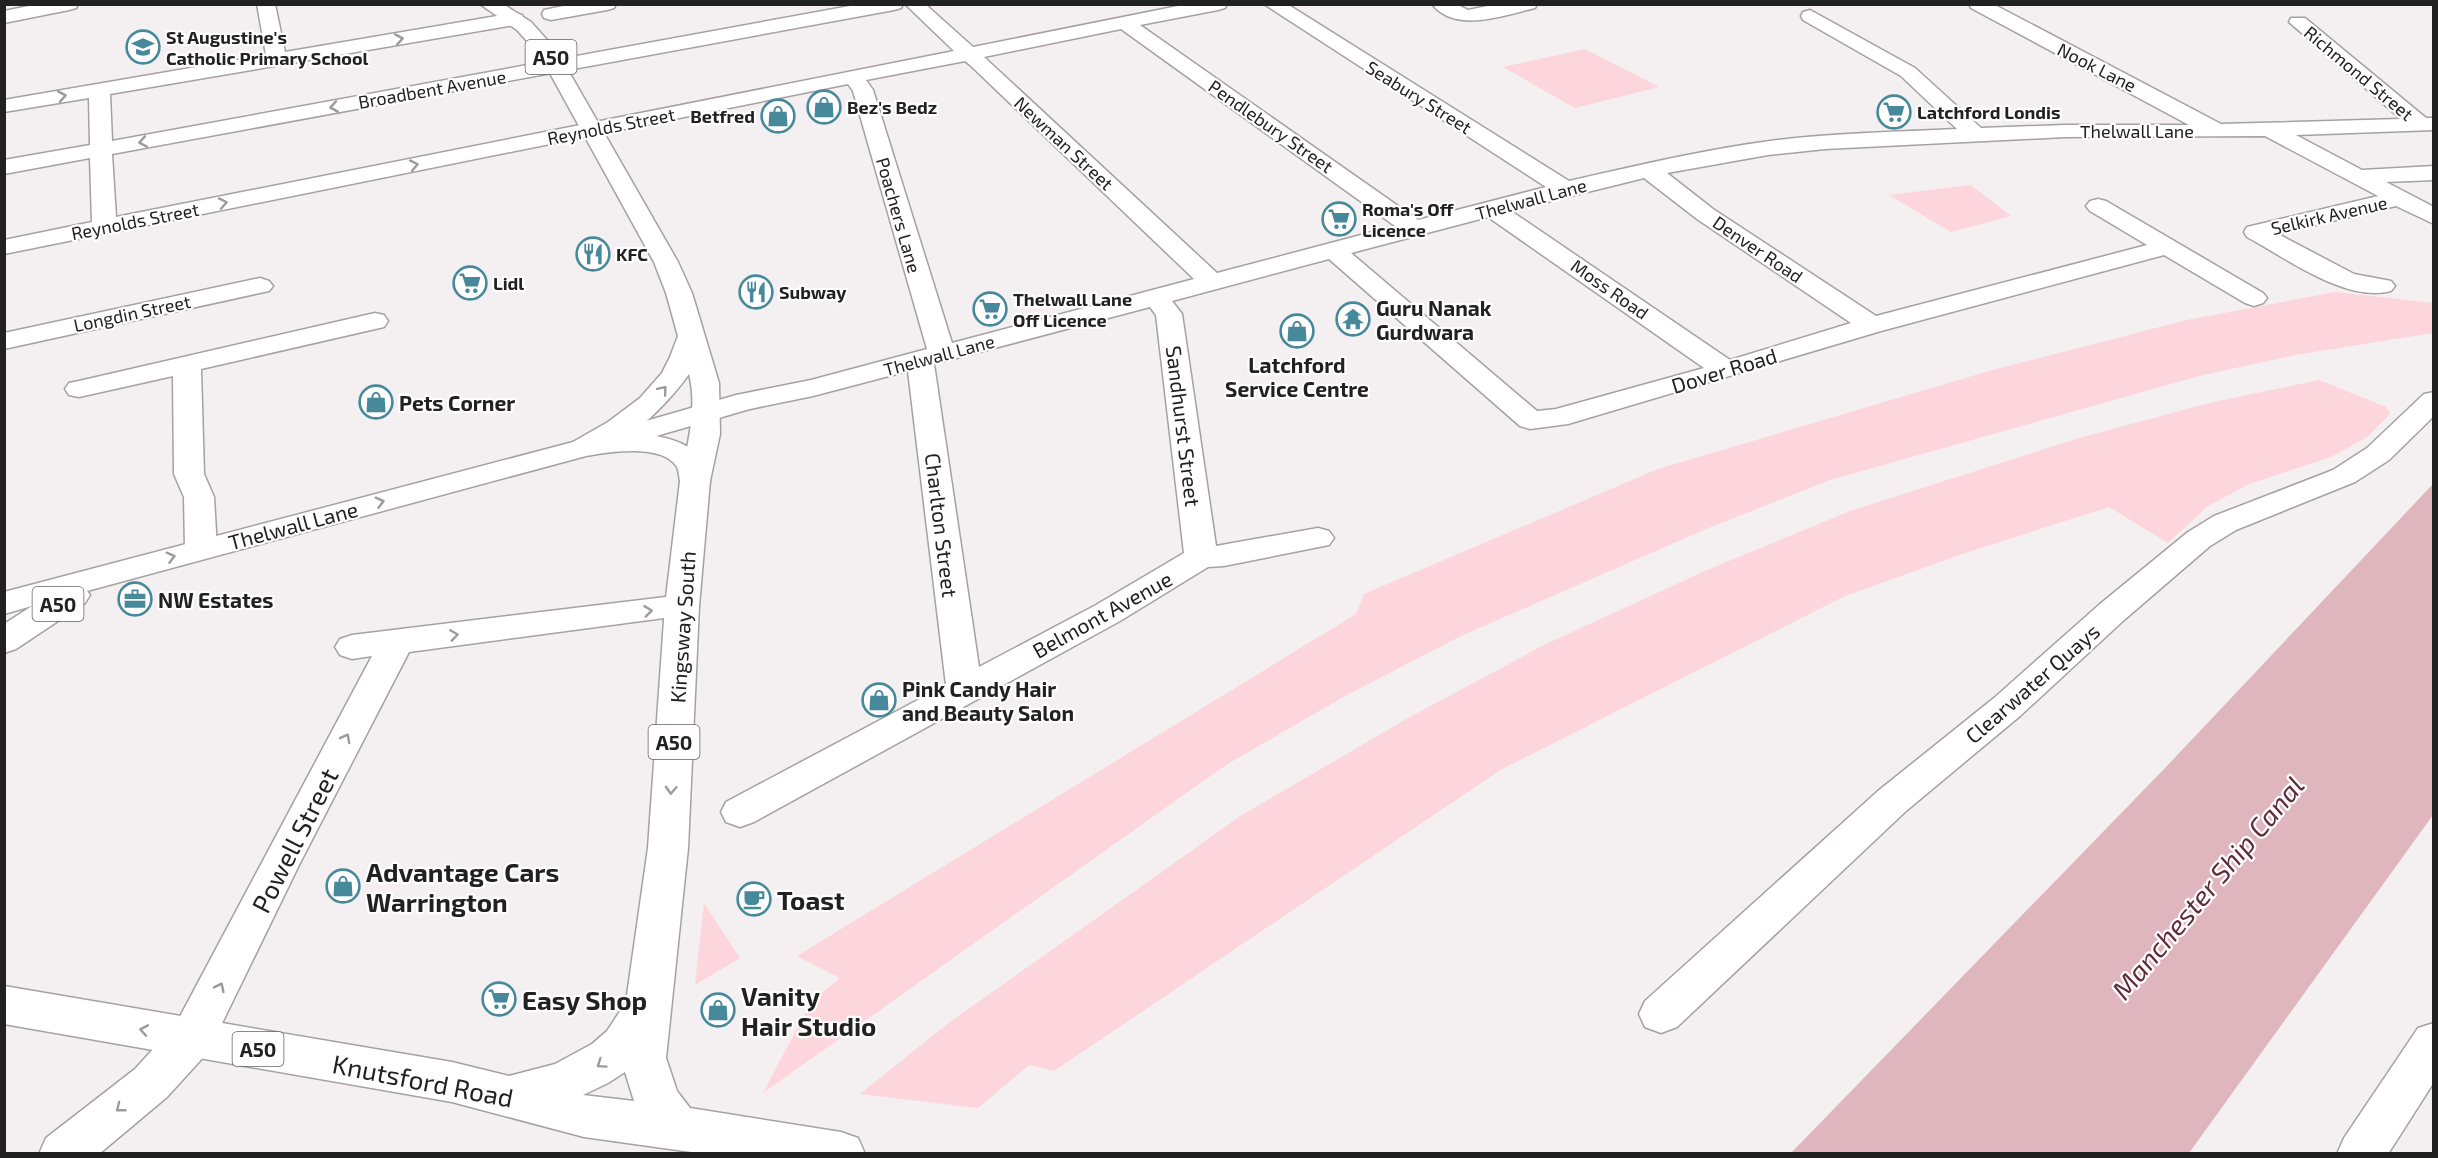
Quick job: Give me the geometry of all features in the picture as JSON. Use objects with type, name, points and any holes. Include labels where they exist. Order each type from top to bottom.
[{"type":"main road","points":[[4,17],[69,4]]},
{"type":"main road","points":[[266,4],[277,60]]},
{"type":"main road","name":"Kingsway South","points":[[489,4],[515,19],[539,41],[557,66],[661,251],[679,293],[704,376],[705,423],[695,481],[682,606],[668,848],[643,1058],[658,1102],[676,1126]]},
{"type":"main road","points":[[551,14],[607,4]]},
{"type":"main road","name":"Broadbent Avenue","points":[[4,167],[894,4]]},
{"type":"main road","name":"Newman Street","points":[[914,4],[1212,283]]},
{"type":"main road","name":"Reynolds Street","points":[[4,247],[1218,4]]},
{"type":"main road","name":"Seabury Street","points":[[1273,4],[1566,189]]},
{"type":"main road","points":[[1441,4],[1459,14],[1473,16],[1528,4]]},
{"type":"main road","name":"Nook Lane","points":[[1978,4],[2216,130]]},
{"type":"main road","points":[[1809,16],[1908,72],[1974,134]]},
{"type":"main road","points":[[4,106],[515,19]]},
{"type":"main road","name":"Richmond Street","points":[[2298,22],[2427,124]]},
{"type":"main road","name":"Pendlebury Street","points":[[1125,23],[1416,230]]},
{"type":"main road","name":"Poachers Lane","points":[[853,77],[862,90],[931,357]]},
{"type":"main road","points":[[99,90],[104,227]]},
{"type":"main road","name":"Thelwall Lane","points":[[4,603],[583,448],[705,423],[717,424],[796,392],[1566,189],[1648,170],[1768,148],[1825,142],[1974,134],[2427,124]]},
{"type":"main road","points":[[2267,129],[2433,217]]},
{"type":"main road","name":"Denver Road","points":[[1648,170],[1705,214],[1872,325]]},
{"type":"main road","points":[[2356,177],[2433,173]]},
{"type":"main road","name":"Selkirk Avenue","points":[[2382,286],[2347,281],[2256,232],[2397,199]]},
{"type":"main road","points":[[2098,206],[2254,298]]},
{"type":"main road","name":"Moss Road","points":[[1492,209],[1726,370]]},
{"type":"main road","name":"Dover Road","points":[[1334,251],[1530,420],[1558,418],[1872,325],[2168,247]]},
{"type":"main road","name":"Longdin Street","points":[[4,341],[260,286]]},
{"type":"main road","name":"Sandhurst Street","points":[[1157,298],[1169,314],[1201,558]]},
{"type":"main road","points":[[79,389],[375,321]]},
{"type":"main road","name":"A50","points":[[583,448],[620,428],[659,395],[680,368],[692,337]]},
{"type":"main road","name":"Charlton Street","points":[[931,357],[964,690]]},
{"type":"main road","points":[[187,365],[189,474],[199,497],[201,549]]},
{"type":"main road","name":"Clearwater Quays","points":[[1661,1014],[1892,801],[2007,707],[2112,612],[2199,539],[2269,504],[2344,476],[2378,454],[2433,400]]},
{"type":"main road","name":"Thelwall Lane","points":[[583,448],[629,442],[658,445],[683,456],[691,465],[695,481]]},
{"type":"main road","name":"Belmont Avenue","points":[[740,812],[1107,613],[1201,558],[1224,556],[1318,538]]},
{"type":"main road","name":"A50","points":[[4,641],[59,603],[115,572]]},
{"type":"main road","points":[[352,647],[682,606]]},
{"type":"main road","name":"Powell Street","points":[[63,1154],[151,1083],[192,1038],[279,865],[396,643]]},
{"type":"main road","name":"A50","points":[[511,1096],[584,1075],[604,1063],[624,1045],[639,1025],[648,1002]]},
{"type":"main road","name":"Knutsford Road","points":[[4,1005],[452,1082],[584,1116],[676,1126],[831,1153]]},
{"type":"main road","points":[[2361,1154],[2433,1042]]},
{"type":"shaded area","points":[[1585,49],[1659,87],[1575,108],[1503,67]]},
{"type":"shaded area","points":[[1971,185],[2011,216],[1951,232],[1889,195]]},
{"type":"shaded area","points":[[2335,292],[2433,303],[2433,333],[2295,355],[2199,376],[1830,480],[1706,529],[1461,636],[1345,696],[1226,765],[763,1093],[811,1002],[840,978],[797,956],[1356,614],[1364,594],[1658,469],[1989,371],[2187,320]]},
{"type":"shaded area","points":[[2319,380],[2386,407],[2390,414],[2367,437],[2331,457],[2249,484],[2208,506],[2168,543],[2109,507],[1965,553],[1845,596],[1502,769],[1054,1071],[1029,1065],[978,1108],[860,1094],[946,1025],[1242,815],[1410,717],[1544,645],[1707,570],[1850,511],[2076,439],[2209,403]]},
{"type":"shaded area","points":[[704,903],[740,958],[695,985]]},
{"type":"water","name":"Manchester Ship Canal","points":[[2433,484],[2433,815],[2189,1153],[1791,1153],[2166,767]]},
{"type":"place","name":"St Augustine's Catholic Primary School","points":[[143,47]]},
{"type":"place","name":"Bez's Bedz","points":[[824,107]]},
{"type":"place","name":"Latchford Londis","points":[[1894,112]]},
{"type":"place","name":"Betfred","points":[[778,116]]},
{"type":"place","name":"Roma's Off Licence","points":[[1339,219]]},
{"type":"place","name":"KFC","points":[[593,254]]},
{"type":"place","name":"Lidl","points":[[470,283]]},
{"type":"place","name":"Subway","points":[[756,292]]},
{"type":"place","name":"Thelwall Lane Off Licence","points":[[990,309]]},
{"type":"place","name":"Guru Nanak Gurdwara","points":[[1353,319]]},
{"type":"place","name":"Latchford Service Centre","points":[[1297,331]]},
{"type":"place","name":"Pets Corner","points":[[376,402]]},
{"type":"place","name":"NW Estates","points":[[135,599]]},
{"type":"place","name":"Pink Candy Hair and Beauty Salon","points":[[879,700]]},
{"type":"place","name":"Advantage Cars Warrington","points":[[343,886]]},
{"type":"place","name":"Toast","points":[[754,899]]},
{"type":"place","name":"Easy Shop","points":[[499,999]]},
{"type":"place","name":"Vanity Hair Studio","points":[[718,1010]]}]
